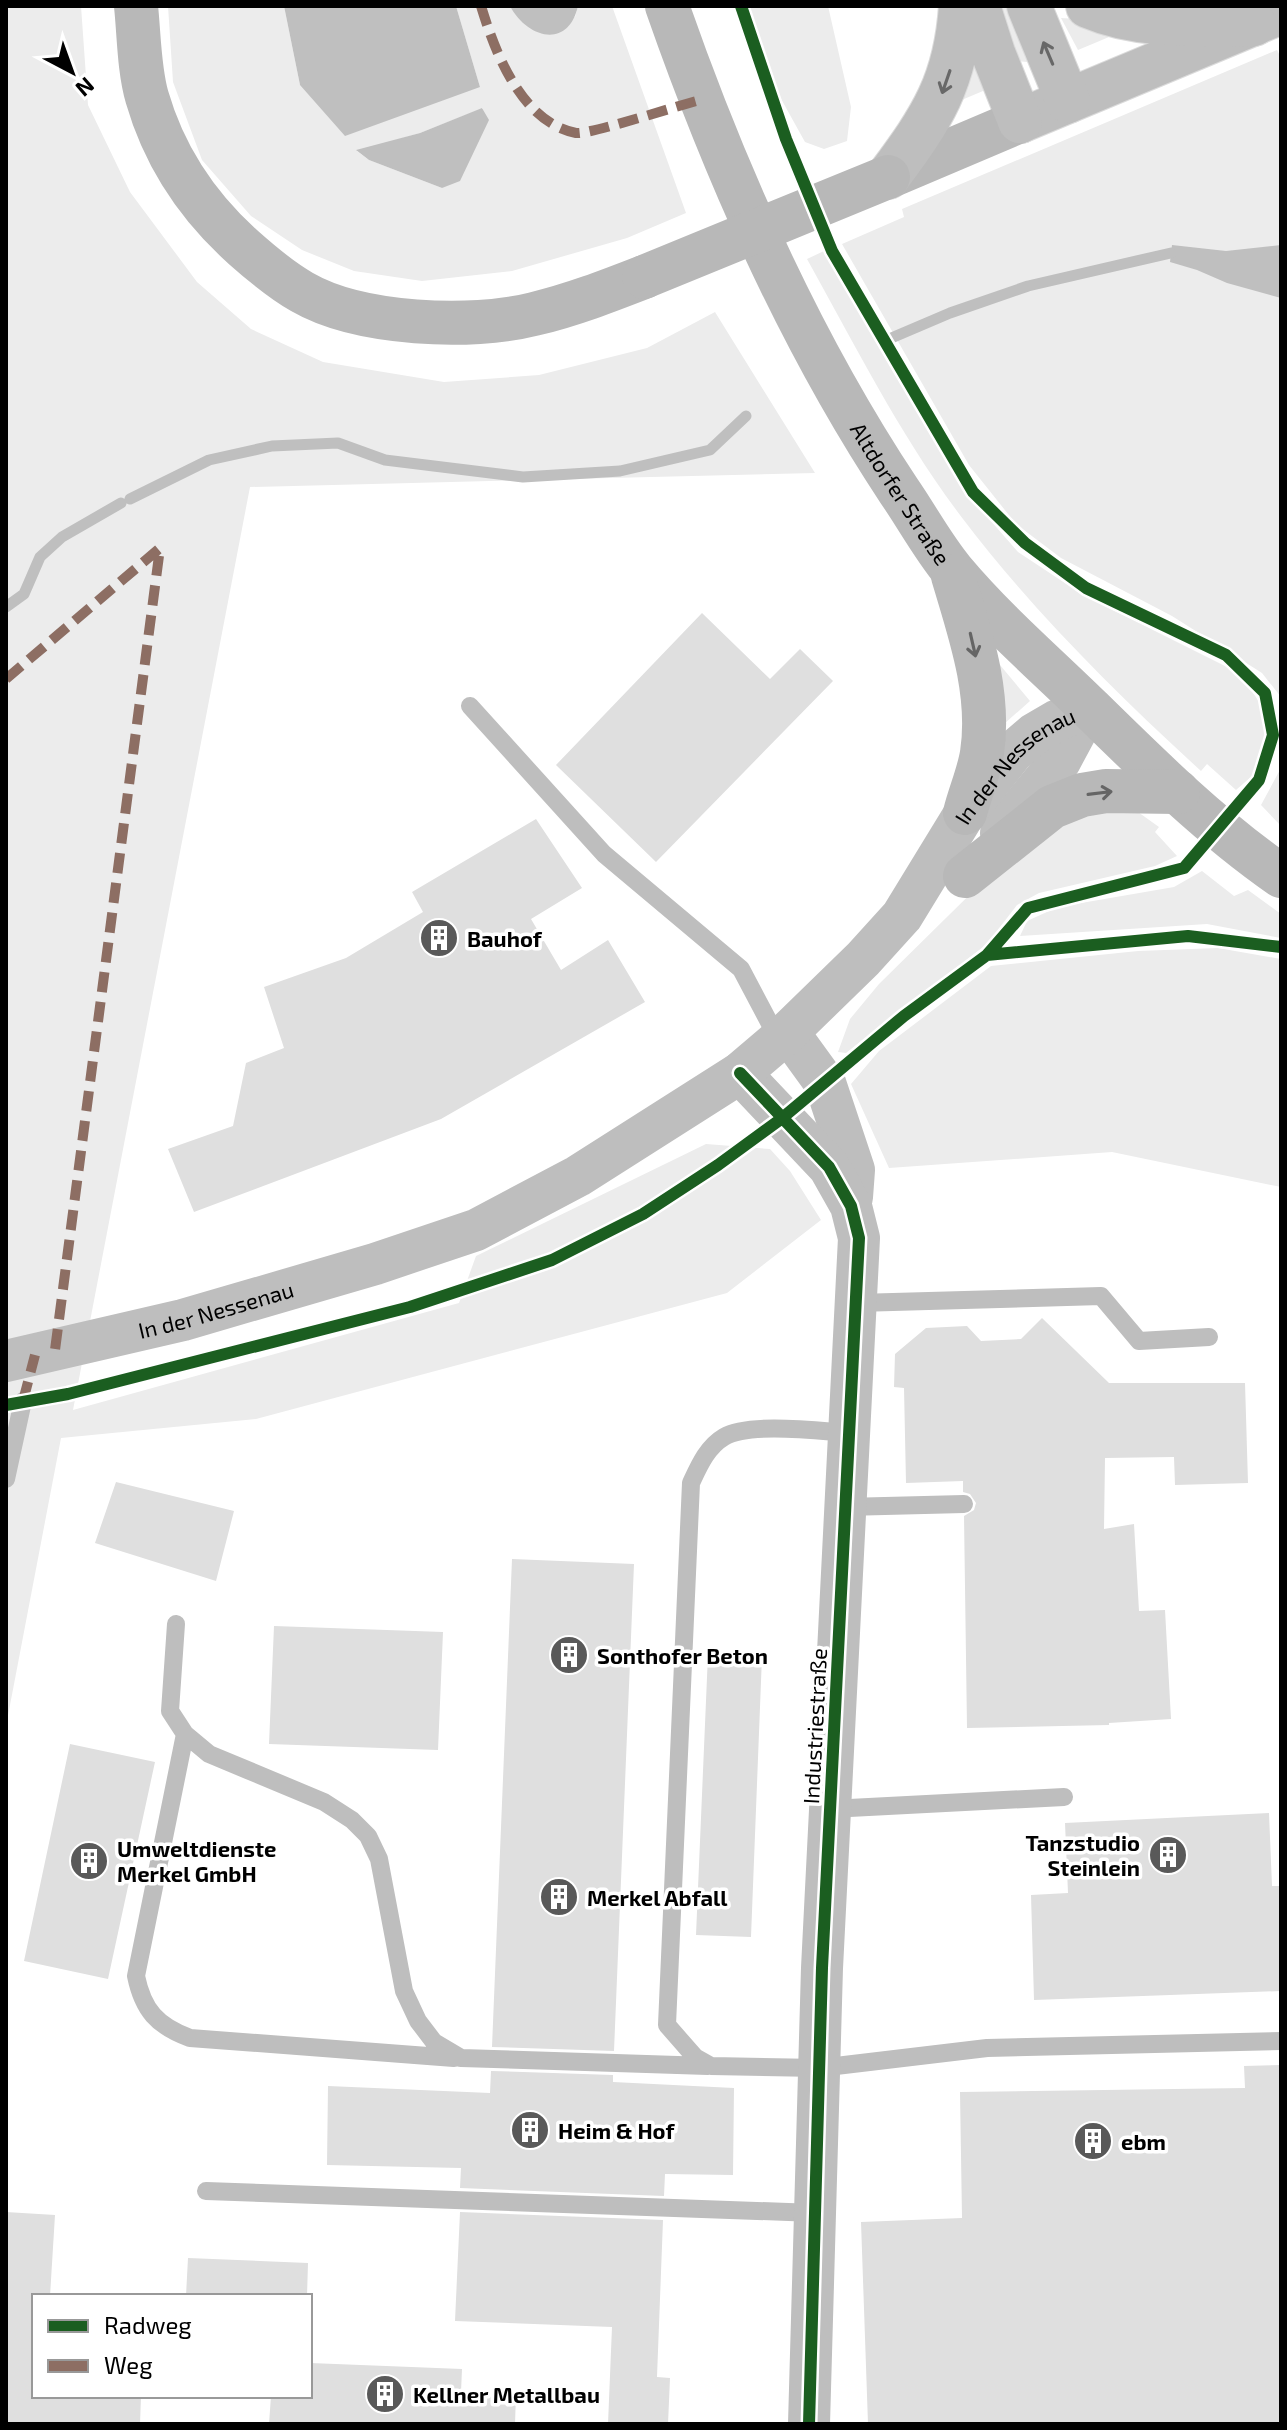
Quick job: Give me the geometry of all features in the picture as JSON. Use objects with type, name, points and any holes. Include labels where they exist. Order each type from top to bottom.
[{"type":"main road","points":[[136,6],[146,95],[171,156],[197,200],[228,234],[263,265],[303,293],[357,313],[409,321],[463,323],[531,315],[644,277],[1267,18]]},
{"type":"main road","name":"Altdorfer Straße","points":[[667,6],[700,100],[790,301],[877,457],[952,570],[1133,752],[1269,868]]},
{"type":"main road","points":[[888,177],[926,126],[946,86],[959,36],[961,6]]},
{"type":"main road","points":[[978,6],[1020,121]]},
{"type":"main road","points":[[1029,6],[1068,101]]},
{"type":"main road","points":[[1088,6],[1114,17],[1160,22],[1267,18]]},
{"type":"main road","points":[[952,570],[974,645],[983,700],[982,753],[965,813]]},
{"type":"main road","points":[[965,876],[1052,807],[1082,795],[1106,791],[1178,792]]},
{"type":"street","name":"In der Nessenau","points":[[6,1361],[183,1320],[375,1264],[476,1230],[578,1176],[740,1073],[783,1036],[863,959],[902,916],[965,813],[1013,752],[1034,734],[1089,707]]},
{"type":"street","name":"In der Nessenau","points":[[902,916],[965,876],[1060,761],[1089,707]]},
{"type":"street","name":"Industriestraße","points":[[783,1036],[825,1083],[854,1170],[851,1206]]},
{"type":"street","name":"Industriestraße","points":[[740,1073],[829,1167],[851,1206],[859,1238],[819,2068],[809,2424]]},
{"type":"lane","points":[[470,706],[604,854],[741,969],[783,1036]]},
{"type":"lane","points":[[857,1303],[1101,1296],[1139,1341],[1209,1337]]},
{"type":"lane","points":[[6,1479],[23,1401]]},
{"type":"lane","points":[[711,2066],[695,2057],[667,2025],[691,1483],[703,1457],[724,1437],[754,1429],[849,1433]]},
{"type":"lane","points":[[845,1507],[964,1504]]},
{"type":"lane","points":[[176,1624],[170,1711],[185,1734],[209,1754],[324,1802],[352,1820],[368,1836],[379,1859],[404,1991],[418,2021],[434,2042],[461,2058]]},
{"type":"lane","points":[[185,1734],[136,1976],[141,1998],[154,2017],[168,2030],[190,2038],[461,2058],[819,2068],[987,2048],[1281,2041]]},
{"type":"lane","points":[[830,1809],[1064,1797]]},
{"type":"lane","points":[[206,2191],[815,2213]]},
{"type":"shaded area","points":[[6,6],[81,6],[88,105],[130,192],[197,282],[251,329],[323,362],[444,382],[539,375],[647,348],[715,312],[815,473],[250,487],[73,1410],[459,1303],[476,1256],[706,1144],[770,1149],[790,1171],[821,1220],[727,1293],[256,1419],[61,1438],[6,1726]]},
{"type":"shaded area","points":[[168,6],[284,6],[300,85],[480,87],[456,6],[510,6],[514,12],[575,17],[578,6],[612,6],[686,213],[627,238],[512,271],[422,281],[354,271],[302,250],[251,216],[202,160],[173,82]],"holes":[[[483,108],[442,188],[369,160],[357,151],[420,133]]]},
{"type":"shaded area","points":[[284,6],[456,6],[480,87],[345,136],[300,85]]},
{"type":"shaded area","points":[[510,6],[578,6],[566,29],[557,34],[547,34],[526,26]]},
{"type":"shaded area","points":[[748,6],[828,6],[851,107],[847,141],[824,149],[805,142],[780,97]]},
{"type":"shaded area","points":[[996,6],[1019,6],[1029,46],[1027,62],[1016,61]]},
{"type":"shaded area","points":[[1061,18],[1077,19],[1121,32],[1078,50]]},
{"type":"shaded area","points":[[1277,50],[1281,58],[1281,697],[1262,673],[1172,616],[1061,558],[1016,524],[969,465],[842,244],[904,217],[902,209]]},
{"type":"shaded area","points":[[971,60],[990,88],[957,102]]},
{"type":"shaded area","points":[[482,108],[489,120],[460,181],[442,188],[369,160],[356,150],[420,133]]},
{"type":"shaded area","points":[[1172,245],[1226,251],[1281,245],[1281,298],[1170,262]]},
{"type":"shaded area","points":[[824,251],[970,497],[1018,552],[1083,595],[1225,666],[1246,682],[1261,705],[1265,738],[1252,776],[1236,790],[1207,764],[1201,771],[1138,712],[1047,619],[963,519],[900,425],[807,259]]},
{"type":"shaded area","points":[[1000,665],[1030,701],[1004,724]]},
{"type":"shaded area","points":[[1281,768],[1281,826],[1261,805]]},
{"type":"shaded area","points":[[1109,806],[1138,812],[1159,827],[1155,832],[1177,856],[1155,866],[1039,893],[1017,905],[987,944],[846,1053],[838,1052],[850,1019],[879,984],[1021,844]]},
{"type":"shaded area","points":[[1202,871],[1234,896],[1248,890],[1281,914],[1281,938],[1207,924],[1020,936],[1027,921],[1058,907],[1174,887]]},
{"type":"shaded area","points":[[1218,948],[1281,959],[1281,1187],[1112,1152],[889,1168],[851,1084],[879,1051],[991,966],[1138,951]]},
{"type":"building","points":[[702,613],[770,679],[800,649],[833,681],[656,862],[556,765]]},
{"type":"building","points":[[536,819],[582,888],[531,919],[561,970],[608,940],[645,1002],[441,1119],[194,1212],[168,1149],[233,1126],[246,1063],[284,1048],[264,987],[346,958],[423,912],[412,892]]},
{"type":"building","points":[[1042,1318],[1109,1383],[1245,1383],[1248,1483],[1175,1485],[1174,1457],[1105,1458],[1104,1529],[1134,1524],[1139,1611],[1165,1610],[1171,1719],[1109,1725],[967,1728],[964,1516],[974,1510],[976,1503],[970,1494],[963,1492],[963,1481],[906,1483],[904,1388],[894,1387],[895,1354],[926,1328],[967,1326],[981,1341],[1021,1339]]},
{"type":"building","points":[[116,1482],[234,1511],[216,1581],[95,1543]]},
{"type":"building","name":"Merkel Abfall","points":[[512,1559],[634,1564],[614,2051],[492,2047]]},
{"type":"building","points":[[274,1626],[443,1632],[438,1750],[269,1744]]},
{"type":"building","points":[[708,1654],[762,1656],[751,1937],[696,1935]]},
{"type":"building","name":"Umweltdienste Merkel GmbH","points":[[70,1744],[155,1762],[108,1979],[24,1961]]},
{"type":"building","points":[[1269,1813],[1272,1886],[1281,1886],[1281,1991],[1034,2000],[1031,1895],[1068,1893],[1065,1823]]},
{"type":"building","points":[[1281,2065],[1281,2424],[868,2424],[861,2222],[962,2218],[960,2092],[1245,2088],[1244,2066]]},
{"type":"building","name":"Heim & Hof","points":[[491,2071],[613,2075],[613,2082],[734,2088],[733,2175],[665,2174],[664,2196],[460,2188],[461,2168],[327,2165],[328,2086],[490,2093]]},
{"type":"building","points":[[6,2212],[55,2215],[50,2294],[32,2294],[32,2398],[141,2398],[140,2424],[6,2422]]},
{"type":"building","points":[[460,2212],[663,2220],[657,2377],[670,2378],[668,2424],[608,2424],[612,2327],[455,2321]]},
{"type":"building","points":[[188,2258],[308,2263],[307,2294],[186,2294]]},
{"type":"building","name":"Kellner Metallbau","points":[[312,2363],[462,2369],[461,2392],[516,2394],[515,2424],[269,2424],[271,2398],[312,2398]]},
{"type":"waterway","points":[[889,339],[950,313],[1028,286],[1171,253]]},
{"type":"waterway","points":[[130,499],[209,460],[272,446],[338,443],[385,460],[523,477],[620,471],[710,450],[746,416]]},
{"type":"waterway","points":[[6,607],[24,594],[40,557],[62,537],[121,503]]},
{"type":"marked path","points":[[481,6],[494,44],[513,83],[540,115],[557,126],[576,133],[584,132],[700,100]]},
{"type":"marked path","points":[[6,679],[160,548],[55,1350]]},
{"type":"marked path","points":[[23,1401],[35,1355]]},
{"type":"cycle path","points":[[6,1405],[68,1394],[410,1307],[552,1260],[643,1214],[781,1119],[904,1016],[987,955],[1028,908],[1184,868],[1259,780],[1273,735],[1265,693],[1226,655],[1086,588],[1025,543],[973,492],[832,251],[786,139],[741,6]]},
{"type":"cycle path","points":[[987,955],[1188,936],[1281,947]]},
{"type":"cycle path","points":[[740,1073],[829,1167],[851,1206],[859,1238],[822,1968],[809,2424]]},
{"type":"place","name":"Bauhof","points":[[439,938]]},
{"type":"place","name":"Sonthofer Beton","points":[[569,1655]]},
{"type":"place","name":"Tanzstudio Steinlein","points":[[1168,1855]]},
{"type":"place","name":"Umweltdienste Merkel GmbH","points":[[89,1861]]},
{"type":"place","name":"Merkel Abfall","points":[[559,1897]]},
{"type":"place","name":"Heim & Hof","points":[[530,2130]]},
{"type":"place","name":"ebm","points":[[1093,2141]]},
{"type":"place","name":"Kellner Metallbau","points":[[385,2394]]}]
